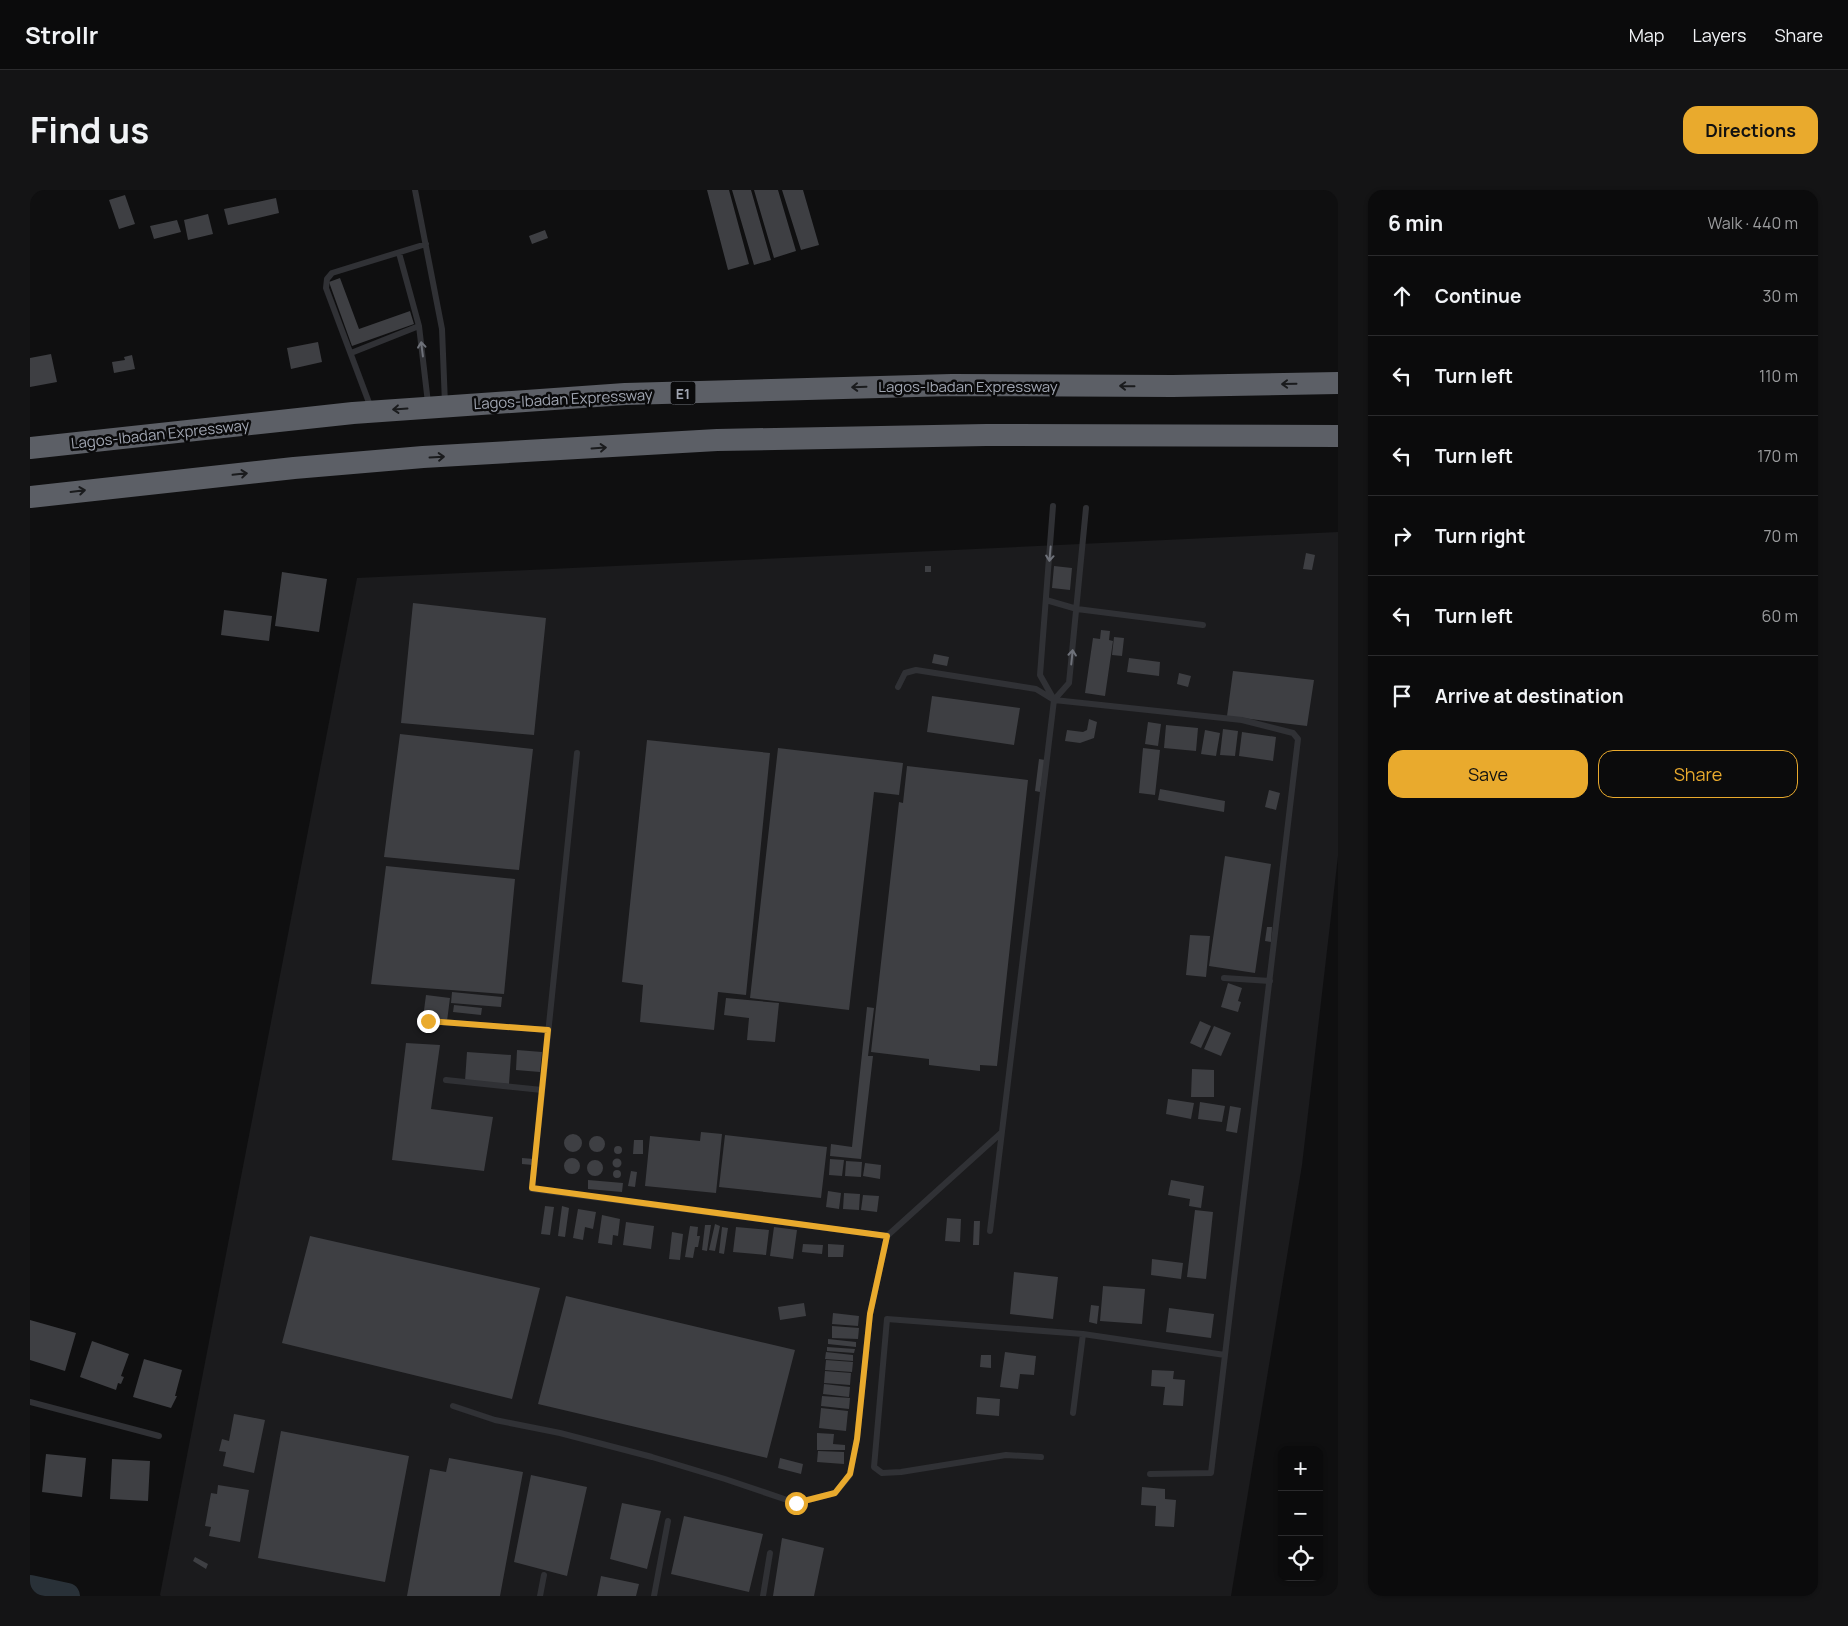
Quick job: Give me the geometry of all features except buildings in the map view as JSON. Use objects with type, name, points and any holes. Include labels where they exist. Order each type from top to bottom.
[{"type":"highway","name":"Lagos-Ibadan Expressway","points":[[30,448],[373,411],[625,394],[942,385],[1173,386],[1338,383]]},
{"type":"highway","points":[[30,497],[274,470],[423,457],[717,440],[996,434],[1338,436]]},
{"type":"lane","points":[[415,190],[442,329],[437,407]]},
{"type":"lane","points":[[373,411],[326,288],[327,279],[332,273],[426,244]]},
{"type":"lane","points":[[399,253],[419,326],[437,407]]},
{"type":"lane","points":[[350,353],[419,326]]},
{"type":"lane","points":[[1054,506],[1040,675],[1054,700]]},
{"type":"lane","points":[[990,1232],[1054,700],[1069,683],[1086,508]]},
{"type":"lane","points":[[1046,600],[1076,609],[1203,625]]},
{"type":"lane","points":[[898,687],[905,673],[916,670],[1036,689],[1054,700],[1242,720],[1294,733],[1298,739],[1211,1473],[1150,1474]]},
{"type":"lane","points":[[576,753],[532,1188],[887,1236]]},
{"type":"lane","points":[[1224,978],[1270,981]]},
{"type":"lane","points":[[428,1021],[548,1030]]},
{"type":"lane","points":[[446,1080],[542,1090]]},
{"type":"lane","points":[[453,1406],[495,1420],[560,1433],[652,1457],[726,1478],[796,1503],[835,1493],[850,1474],[857,1439],[870,1314],[887,1236],[1001,1133]]},
{"type":"lane","points":[[1041,1457],[1006,1455],[901,1472],[882,1473],[874,1467],[887,1319],[1082,1334],[1225,1355]]},
{"type":"lane","points":[[1073,1413],[1082,1334]]},
{"type":"lane","points":[[30,1402],[159,1436]]},
{"type":"lane","points":[[654,1596],[668,1521]]},
{"type":"lane","points":[[763,1596],[770,1553]]},
{"type":"lane","points":[[540,1596],[544,1574]]},
{"type":"shaded area","points":[[1338,532],[1338,856],[1302,1165],[1231,1596],[160,1595],[357,578]]},
{"type":"waterway","points":[[30,1588],[67,1596]]},
{"type":"route","points":[[428,1021],[548,1030],[532,1188],[887,1236],[870,1314],[857,1439],[850,1474],[835,1493],[796,1503]]}]
